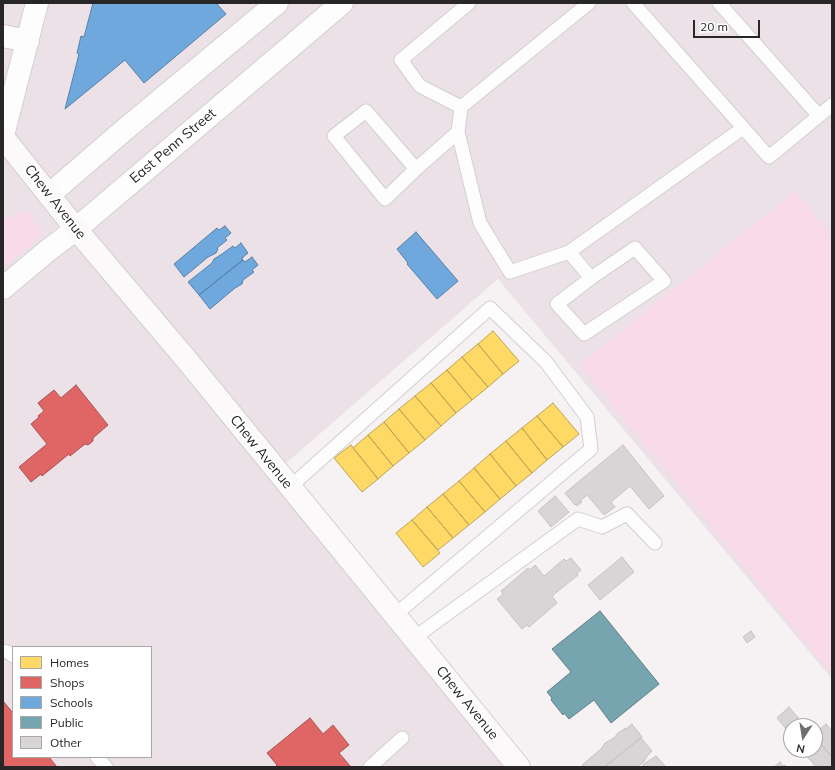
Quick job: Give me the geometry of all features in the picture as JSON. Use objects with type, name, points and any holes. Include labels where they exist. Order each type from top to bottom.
[{"type":"street","points":[[3,136],[37,3]]},
{"type":"street","points":[[49,195],[123,131],[277,3]]},
{"type":"street","name":"East Penn Street","points":[[3,288],[76,229],[342,3]]},
{"type":"street","points":[[3,36],[28,41]]},
{"type":"street","name":"Chew Avenue","points":[[3,136],[76,229],[186,359],[519,767]]},
{"type":"lane","points":[[461,106],[420,86],[401,60],[469,3]]},
{"type":"lane","points":[[589,3],[461,106],[458,132],[480,222],[510,272],[569,252],[743,128]]},
{"type":"lane","points":[[633,3],[769,157],[832,105]]},
{"type":"lane","points":[[719,3],[819,116]]},
{"type":"lane","points":[[416,169],[366,111],[334,136],[385,199],[458,132]]},
{"type":"lane","points":[[635,248],[664,281],[584,334],[557,304],[591,278],[635,248]]},
{"type":"lane","points":[[569,252],[591,278]]},
{"type":"lane","points":[[290,487],[490,308],[546,362],[587,417],[591,449],[395,615]]},
{"type":"lane","points":[[414,638],[578,519],[602,526],[627,514],[655,543]]},
{"type":"lane","points":[[3,651],[12,655]]},
{"type":"lane","points":[[370,767],[402,738]]},
{"type":"lane","points":[[98,758],[106,767]]},
{"type":"shaded area","points":[[3,3],[832,3],[832,679],[498,279],[277,471],[520,767],[3,767]]},
{"type":"shaded area","points":[[795,191],[832,236],[832,675],[580,365]]},
{"type":"shaded area","points":[[28,211],[43,235],[3,268],[3,219]]},
{"type":"building: Homes","points":[[493,331],[519,361],[503,374],[478,344]]},
{"type":"building: Homes","points":[[478,344],[503,374],[488,387],[462,357]]},
{"type":"building: Homes","points":[[462,357],[488,387],[472,400],[447,370]]},
{"type":"building: Homes","points":[[447,370],[472,400],[456,413],[431,383]]},
{"type":"building: Homes","points":[[431,383],[456,413],[441,426],[415,396]]},
{"type":"building: Homes","points":[[415,396],[441,426],[425,440],[399,409]]},
{"type":"building: Homes","points":[[553,403],[579,434],[563,447],[537,416]]},
{"type":"building: Homes","points":[[399,409],[425,440],[409,453],[384,422]]},
{"type":"building: Homes","points":[[537,416],[563,447],[547,460],[522,428]]},
{"type":"building: Homes","points":[[384,422],[409,453],[393,466],[368,435]]},
{"type":"building: Homes","points":[[522,428],[547,460],[532,473],[506,441]]},
{"type":"building: Homes","points":[[368,435],[393,466],[378,479],[353,448]]},
{"type":"building: Homes","points":[[506,441],[532,473],[516,486],[490,454]]},
{"type":"building: Homes","points":[[351,445],[378,479],[362,492],[334,458]]},
{"type":"building: Homes","points":[[490,454],[516,486],[500,499],[474,468]]},
{"type":"building: Homes","points":[[474,468],[500,499],[485,512],[459,481]]},
{"type":"building: Homes","points":[[459,481],[485,512],[469,525],[443,494]]},
{"type":"building: Homes","points":[[443,494],[469,525],[453,538],[427,507]]},
{"type":"building: Homes","points":[[427,507],[453,538],[438,550],[412,520]]},
{"type":"building: Homes","points":[[412,520],[440,553],[423,567],[396,533]]},
{"type":"building: Shops","points":[[76,385],[108,425],[93,438],[93,441],[88,445],[85,444],[70,456],[69,454],[42,476],[41,474],[31,482],[19,467],[47,444],[31,424],[44,411],[38,403],[54,390],[61,398]]},
{"type":"building: Shops","points":[[3,701],[12,712],[12,758],[50,758],[57,767],[3,767]]},
{"type":"building: Shops","points":[[310,718],[323,734],[333,725],[349,745],[339,753],[351,767],[275,767],[277,765],[267,753]]},
{"type":"building: Schools","points":[[93,3],[216,3],[226,14],[144,83],[125,60],[65,109],[79,54],[77,53],[81,36],[84,37]]},
{"type":"building: Schools","points":[[225,226],[231,233],[225,238],[227,240],[217,248],[216,253],[208,257],[184,277],[174,264],[217,228],[219,230]]},
{"type":"building: Schools","points":[[416,232],[458,281],[437,299],[407,264],[408,263],[397,249]]},
{"type":"building: Schools","points":[[241,243],[248,253],[242,258],[243,260],[199,295],[188,282],[212,263],[214,259],[233,246],[235,248]]},
{"type":"building: Schools","points":[[252,257],[258,265],[252,270],[254,272],[243,280],[242,284],[210,309],[199,295],[243,260],[245,262]]},
{"type":"building: Public","points":[[600,611],[659,684],[611,723],[594,700],[569,719],[564,713],[563,715],[551,700],[552,698],[547,692],[571,672],[552,649]]},
{"type":"building: Other","points":[[623,445],[664,496],[649,509],[630,486],[611,502],[615,507],[604,515],[587,495],[580,501],[582,502],[577,506],[576,504],[575,505],[565,493]]},
{"type":"building: Other","points":[[555,496],[569,512],[551,527],[538,511]]},
{"type":"building: Other","points":[[622,557],[634,572],[600,600],[588,585]]},
{"type":"building: Other","points":[[571,558],[581,570],[577,573],[578,575],[552,596],[557,603],[529,627],[527,625],[522,629],[497,599],[503,594],[501,591],[528,568],[530,570],[535,565],[544,576],[564,559],[566,561]]},
{"type":"building: Other","points":[[751,631],[755,637],[747,643],[743,637]]},
{"type":"building: Other","points":[[789,707],[798,718],[783,718],[783,725],[777,718]]},
{"type":"building: Other","points":[[632,724],[642,737],[604,767],[584,767],[582,765],[602,748],[605,743]]},
{"type":"building: Other","points":[[826,724],[832,731],[832,757],[823,746],[823,726]]},
{"type":"building: Other","points":[[641,738],[652,751],[643,763],[635,767],[604,767]]},
{"type":"building: Other","points":[[823,746],[832,757],[832,767],[815,767],[808,758],[823,758]]},
{"type":"building: Other","points":[[656,756],[666,767],[642,767],[644,764]]},
{"type":"building: Other","points":[[780,762],[786,767],[774,767]]}]
